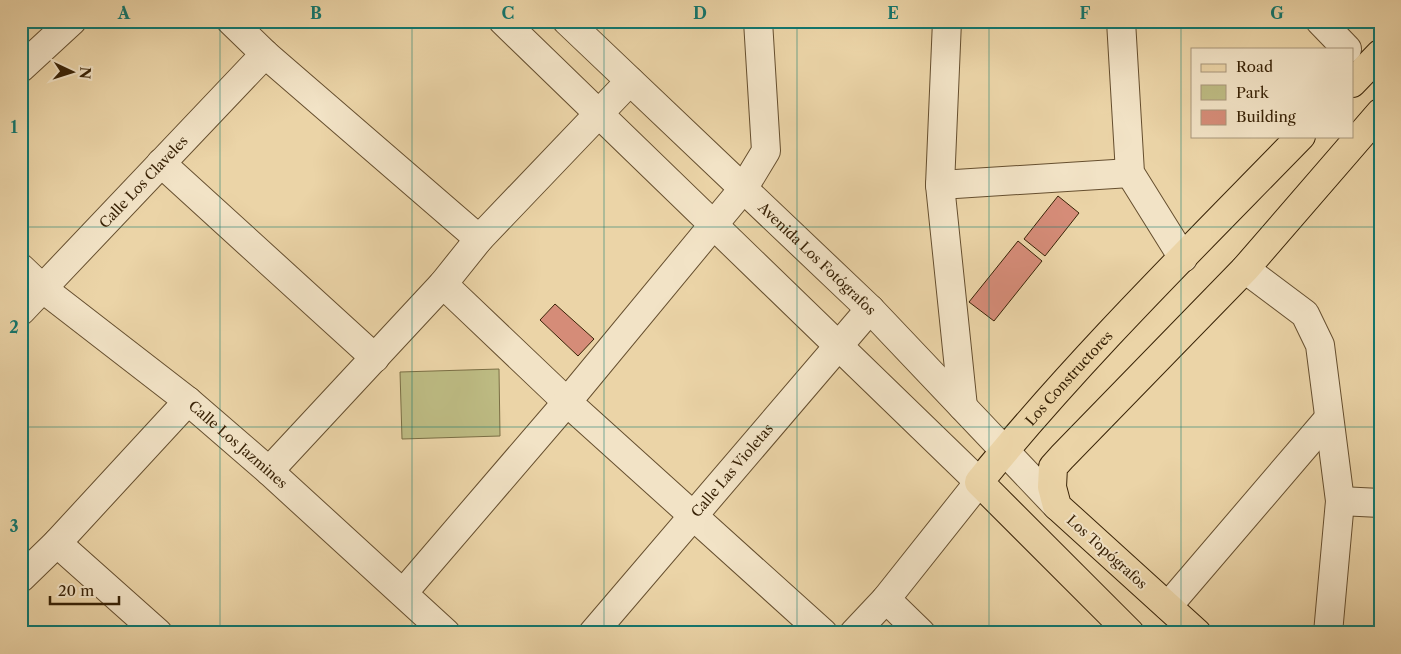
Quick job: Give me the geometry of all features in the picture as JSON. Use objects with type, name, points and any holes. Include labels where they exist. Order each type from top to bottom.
[{"type":"main road","points":[[1245,269],[1380,113]]},
{"type":"main road","name":"Los Constructores","points":[[979,482],[1031,419],[1299,138]]},
{"type":"main road","name":"Los Topógrafos","points":[[1196,633],[1056,506],[1052,487],[1053,467],[1245,269]]},
{"type":"main road","points":[[979,482],[1130,633]]},
{"type":"street","points":[[21,68],[72,21]]},
{"type":"street","points":[[231,21],[265,54],[478,238]]},
{"type":"street","points":[[503,21],[979,482]]},
{"type":"street","name":"Avenida Los Fotógrafos","points":[[567,21],[870,310],[1056,506]]},
{"type":"street","points":[[404,593],[567,402],[743,189],[766,151],[758,21]]},
{"type":"street","points":[[947,21],[940,185],[963,408]]},
{"type":"street","points":[[1121,21],[1130,173],[1183,258]]},
{"type":"street","points":[[1320,21],[1346,48]]},
{"type":"street","name":"Calle Los Claveles","points":[[21,311],[265,54]]},
{"type":"street","points":[[269,472],[443,284],[478,238],[630,81]]},
{"type":"street","points":[[161,164],[375,358]]},
{"type":"street","points":[[940,185],[1130,173]]},
{"type":"street","name":"Calle Los Jazmines","points":[[21,268],[42,288],[188,400],[404,593],[446,633]]},
{"type":"street","points":[[1245,269],[1305,314],[1320,345],[1340,501],[1328,633]]},
{"type":"street","points":[[443,284],[567,402],[823,633]]},
{"type":"street","name":"Calle Las Violetas","points":[[593,633],[870,310]]},
{"type":"street","points":[[21,578],[57,543],[188,400]]},
{"type":"street","points":[[1168,606],[1329,418]]},
{"type":"street","name":"Los Constructores","points":[[854,633],[886,599],[979,482]]},
{"type":"street","points":[[1340,501],[1380,503]]},
{"type":"street","points":[[57,543],[158,633]]},
{"type":"street","points":[[886,599],[921,633]]},
{"type":"green space","points":[[499,369],[500,436],[402,439],[400,372]]},
{"type":"building","points":[[1058,196],[1079,213],[1045,256],[1024,239]]},
{"type":"building","points":[[1018,241],[1042,261],[994,321],[969,302]]},
{"type":"building","points":[[555,304],[594,339],[578,356],[540,320]]}]
